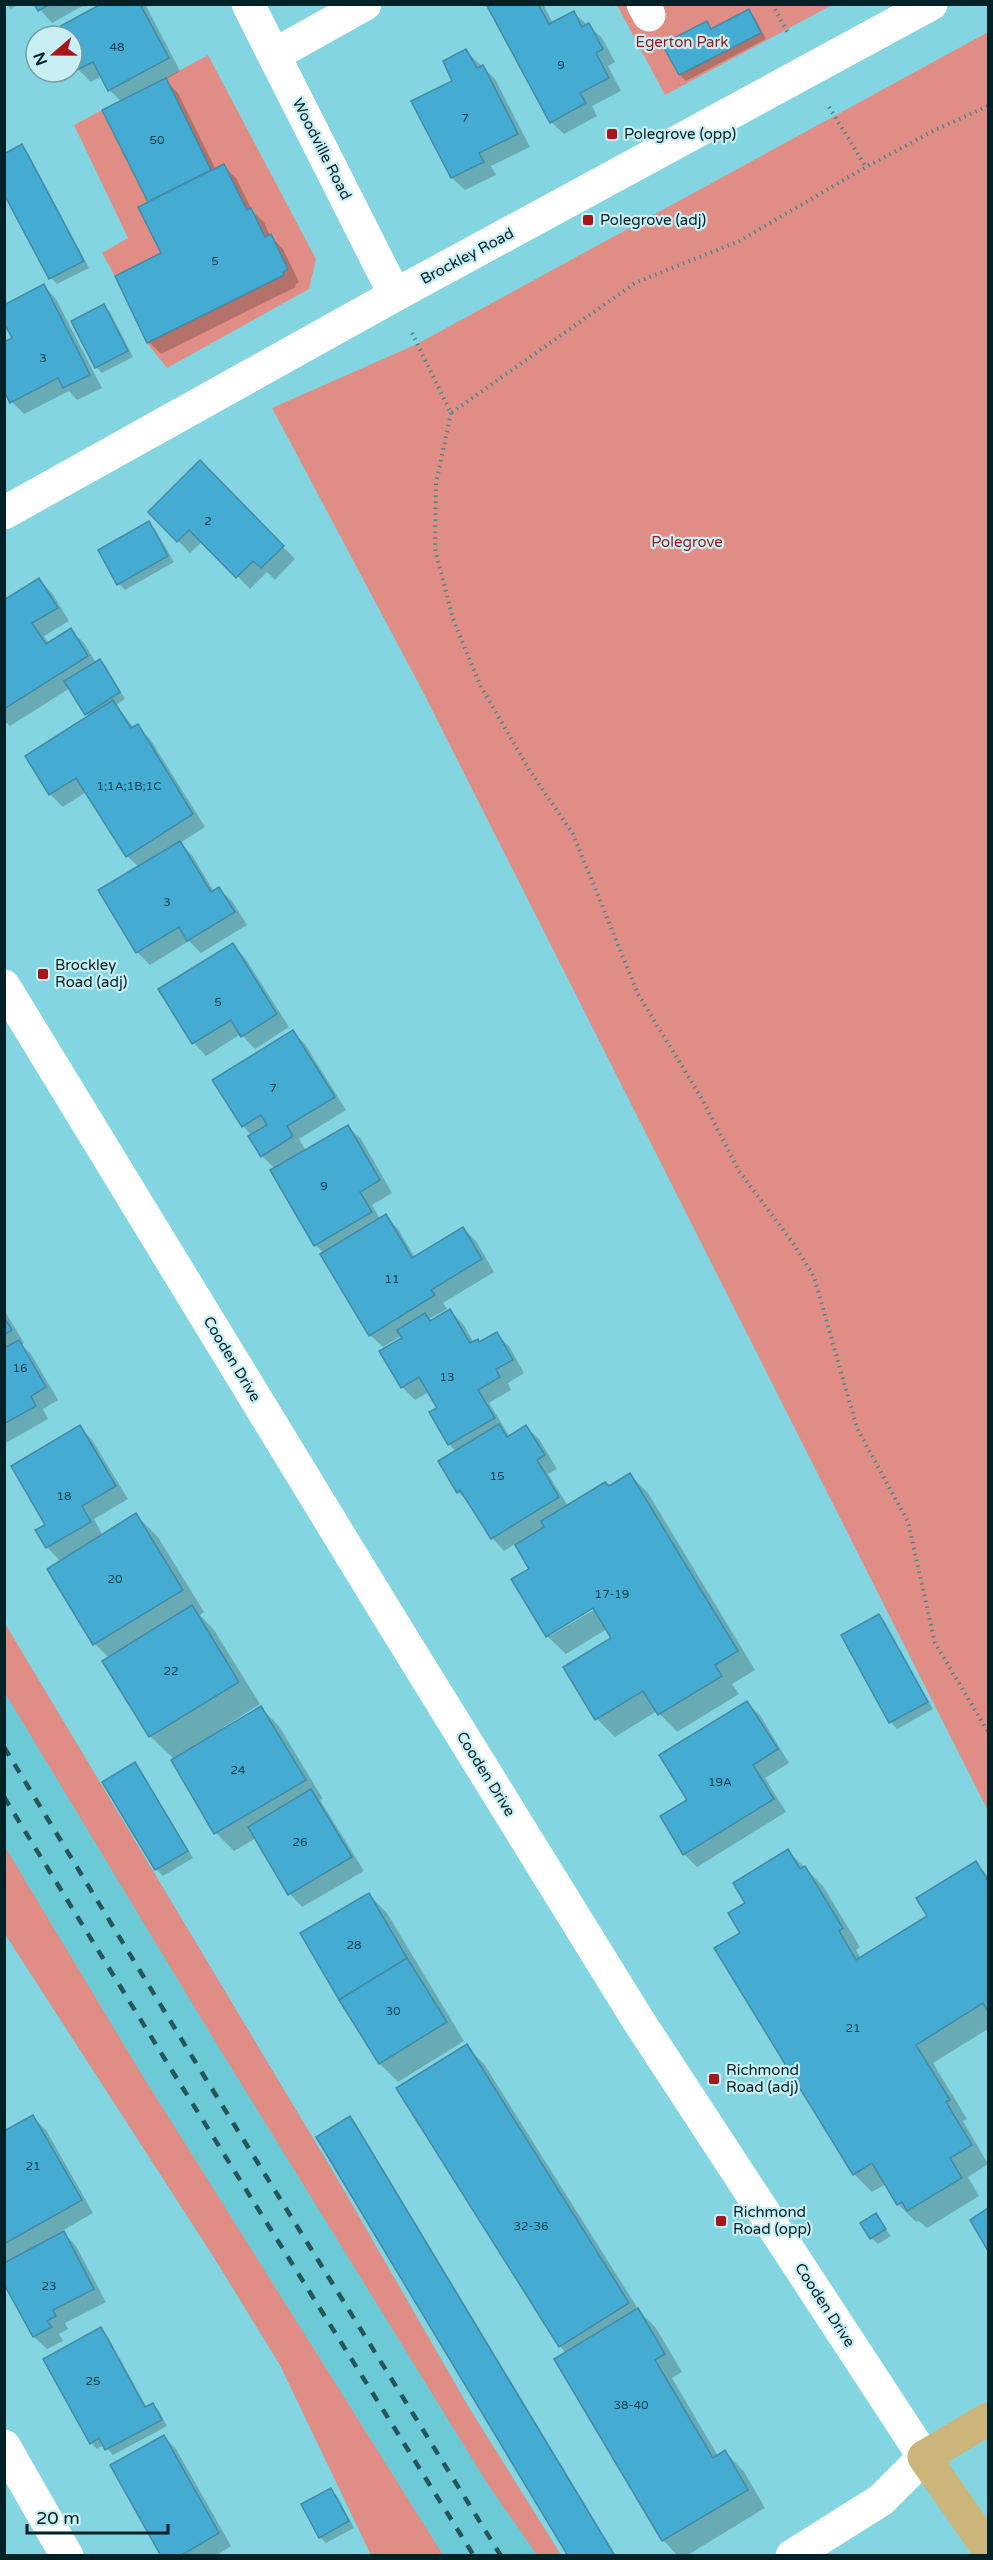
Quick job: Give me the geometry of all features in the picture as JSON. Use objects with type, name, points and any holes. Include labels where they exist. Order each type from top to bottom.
[{"type":"main road","points":[[924,2457],[988,2419]]},
{"type":"main road","name":"Cooden Drive","points":[[924,2457],[988,2549]]},
{"type":"street","name":"Woodville Road","points":[[248,4],[395,295]]},
{"type":"street","points":[[274,55],[365,4]]},
{"type":"street","name":"Brockley Road","points":[[4,513],[395,295],[932,4]]},
{"type":"street","name":"Cooden Drive","points":[[4,986],[638,2020],[924,2457]]},
{"type":"street","points":[[4,2446],[68,2556]]},
{"type":"street","points":[[792,2556],[881,2499],[924,2457]]},
{"type":"path","points":[[810,72],[866,167]]},
{"type":"path","points":[[451,413],[635,283],[739,242],[866,167],[935,130],[988,106]]},
{"type":"path","points":[[395,295],[451,413],[436,483],[435,549],[453,619],[480,686],[530,771],[573,834],[638,994],[702,1099],[739,1171],[793,1243],[814,1277],[857,1428],[908,1522],[935,1643],[988,1732]]},
{"type":"shaded area","points":[[4,1622],[338,2180],[468,2406],[561,2555],[371,2555],[280,2365],[213,2256],[5,1934]]},
{"type":"green space","name":"Egerton Park","points":[[617,5],[832,5],[665,95]]},
{"type":"green space","name":"Polegrove","points":[[988,32],[988,1811],[421,688],[272,408],[417,344]]},
{"type":"green space","points":[[208,55],[316,259],[309,289],[167,368],[147,343],[284,274],[252,208],[247,210],[224,164],[211,170],[166,78]]},
{"type":"green space","points":[[102,110],[148,202],[138,207],[161,253],[115,276],[102,253],[128,238],[74,125]]},
{"type":"green space","points":[[4,1622],[338,2180],[468,2406],[561,2555],[537,2555],[489,2486],[210,2033],[5,1693]]},
{"type":"green space","points":[[5,1847],[142,2075],[443,2555],[371,2555],[280,2365],[213,2256],[5,1934]]},
{"type":"building","points":[[34,4],[50,4],[38,11]]},
{"type":"building","points":[[101,4],[140,4],[169,58],[108,91],[93,62],[84,66],[84,24],[64,24]]},
{"type":"building","points":[[486,4],[538,4],[549,24],[574,11],[582,27],[589,23],[603,49],[596,53],[609,78],[580,93],[586,103],[550,123]]},
{"type":"building","points":[[749,9],[761,33],[679,75],[662,44],[707,21],[711,29]]},
{"type":"building","points":[[466,49],[477,68],[483,65],[518,134],[479,153],[484,162],[451,178],[411,101],[452,81],[443,61]]},
{"type":"building","points":[[166,78],[211,170],[148,202],[102,110]]},
{"type":"building","points":[[22,144],[84,261],[49,279],[4,194],[4,154]]},
{"type":"building","points":[[224,164],[247,210],[251,208],[265,237],[271,234],[288,269],[283,272],[284,275],[147,343],[115,276],[161,253],[138,207]]},
{"type":"building","points":[[44,284],[90,375],[63,388],[58,378],[10,403],[4,391],[4,342],[12,338],[4,323],[4,305]]},
{"type":"building","points":[[104,304],[128,351],[95,368],[71,321]]},
{"type":"building","points":[[200,460],[284,546],[261,568],[253,561],[236,578],[189,530],[177,542],[148,512]]},
{"type":"building","points":[[149,521],[168,556],[117,585],[98,550]]},
{"type":"building","points":[[39,578],[58,608],[32,623],[46,644],[71,628],[88,656],[4,709],[4,600]]},
{"type":"building","points":[[100,659],[120,692],[85,715],[64,681]]},
{"type":"building","points":[[113,700],[131,728],[138,724],[193,814],[126,857],[76,778],[49,795],[25,756]]},
{"type":"building","points":[[180,841],[211,892],[219,887],[235,912],[187,941],[179,927],[136,953],[98,890]]},
{"type":"building","points":[[233,943],[277,1014],[241,1037],[231,1020],[192,1044],[158,989]]},
{"type":"building","points":[[293,1030],[335,1097],[287,1126],[293,1136],[261,1157],[248,1136],[267,1125],[261,1115],[242,1127],[212,1080]]},
{"type":"building","points":[[348,1125],[380,1180],[360,1192],[372,1212],[314,1246],[270,1170]]},
{"type":"building","points":[[386,1214],[412,1258],[463,1227],[482,1259],[431,1290],[435,1295],[369,1336],[320,1254]]},
{"type":"building","points":[[450,1309],[470,1343],[478,1339],[479,1342],[497,1332],[513,1360],[496,1369],[500,1377],[478,1390],[495,1418],[448,1445],[429,1412],[437,1408],[419,1377],[401,1388],[379,1351],[402,1338],[397,1330],[425,1313],[430,1321]]},
{"type":"building","points":[[4,1317],[12,1330],[4,1335]]},
{"type":"building","points":[[19,1340],[46,1387],[31,1396],[36,1406],[4,1424],[4,1348]]},
{"type":"building","points":[[499,1424],[507,1437],[526,1425],[545,1455],[537,1460],[559,1497],[491,1539],[460,1490],[457,1493],[438,1461]]},
{"type":"building","points":[[80,1425],[116,1486],[82,1506],[91,1522],[46,1548],[35,1530],[45,1525],[11,1466]]},
{"type":"building","points":[[630,1473],[738,1651],[715,1665],[722,1676],[658,1715],[643,1691],[595,1720],[563,1667],[611,1638],[593,1608],[546,1637],[511,1579],[529,1569],[515,1545],[544,1527],[541,1521],[605,1482],[609,1486]]},
{"type":"building","points":[[136,1513],[183,1590],[93,1645],[47,1569]]},
{"type":"building","points":[[192,1605],[239,1682],[149,1737],[102,1661]]},
{"type":"building","points":[[879,1614],[928,1702],[889,1723],[841,1635]]},
{"type":"building","points":[[747,1701],[778,1749],[753,1765],[774,1799],[683,1855],[660,1816],[687,1800],[659,1755]]},
{"type":"building","points":[[261,1706],[306,1780],[214,1834],[171,1760]]},
{"type":"building","points":[[135,1762],[188,1851],[155,1870],[102,1782]]},
{"type":"building","points":[[311,1789],[352,1857],[288,1895],[248,1827]]},
{"type":"building","points":[[788,1849],[800,1869],[805,1866],[843,1928],[839,1931],[856,1960],[927,1916],[916,1898],[976,1861],[988,1881],[988,2012],[983,2003],[916,2045],[950,2100],[946,2102],[972,2145],[950,2158],[962,2178],[907,2211],[902,2202],[897,2205],[872,2163],[853,2175],[714,1948],[740,1933],[728,1913],[745,1903],[733,1883]]},
{"type":"building","points":[[369,1893],[407,1958],[339,2000],[300,1933]]},
{"type":"building","points":[[407,1958],[447,2022],[379,2064],[339,2000]]},
{"type":"building","points":[[467,2044],[629,2303],[559,2347],[396,2088]]},
{"type":"building","points":[[33,2115],[82,2200],[4,2244],[4,2131]]},
{"type":"building","points":[[350,2116],[615,2556],[568,2556],[316,2137]]},
{"type":"building","points":[[988,2208],[988,2251],[970,2220]]},
{"type":"building","points":[[876,2213],[886,2229],[870,2239],[860,2223]]},
{"type":"building","points":[[64,2231],[94,2289],[53,2310],[56,2316],[47,2321],[52,2327],[33,2337],[4,2284],[4,2263]]},
{"type":"building","points":[[638,2308],[665,2354],[655,2360],[713,2458],[725,2450],[748,2490],[662,2541],[554,2359]]},
{"type":"building","points":[[101,2327],[145,2407],[153,2403],[162,2420],[105,2450],[99,2438],[90,2444],[43,2359]]},
{"type":"building","points":[[164,2435],[219,2533],[180,2556],[161,2556],[110,2465]]},
{"type":"building","points":[[331,2488],[349,2521],[319,2538],[301,2504]]},
{"type":"railway","points":[[4,1747],[188,2050],[501,2556]]},
{"type":"railway","points":[[4,1797],[474,2556]]},
{"type":"place","name":"Polegrove (opp)","points":[[612,134]]},
{"type":"place","name":"Polegrove (adj)","points":[[588,220]]},
{"type":"place","name":"Brockley Road (adj)","points":[[43,974]]},
{"type":"place","name":"Richmond Road (adj)","points":[[714,2079]]},
{"type":"place","name":"Richmond Road (opp)","points":[[721,2221]]}]
